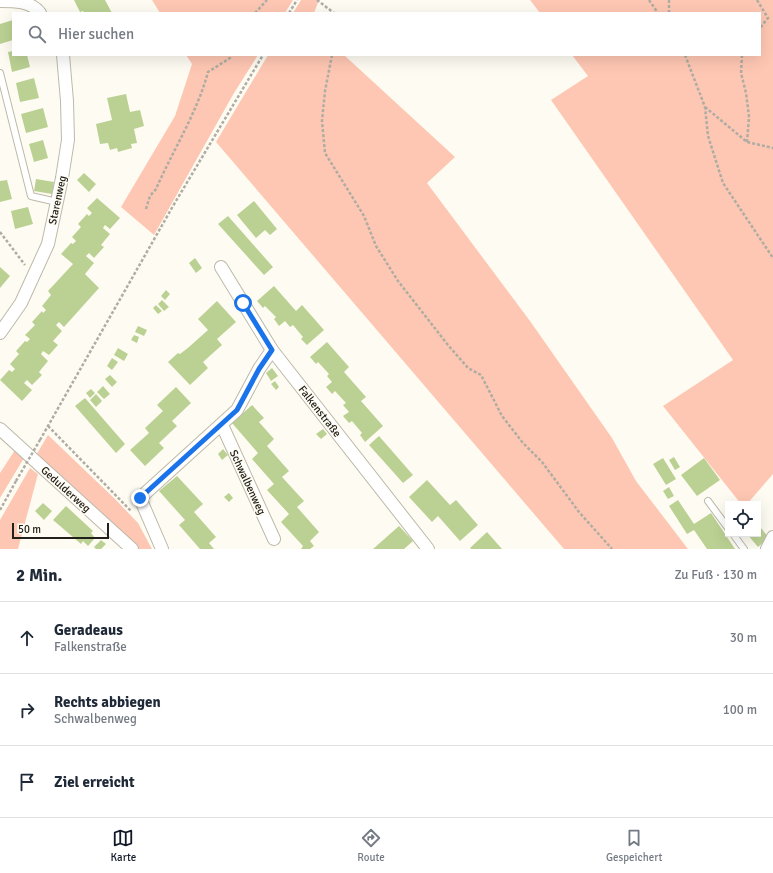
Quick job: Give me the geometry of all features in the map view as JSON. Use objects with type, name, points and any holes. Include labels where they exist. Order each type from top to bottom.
[{"type":"street","points":[[0,1],[19,1],[37,8],[39,12]]},
{"type":"street","name":"Starenweg","points":[[0,333],[20,304],[48,244],[68,140],[67,101],[63,56]]},
{"type":"street","name":"Falkenstraße","points":[[221,267],[272,350],[428,549]]},
{"type":"street","points":[[162,549],[140,498],[237,410],[259,369],[272,350]]},
{"type":"street","name":"Schwalbenweg","points":[[222,425],[274,539]]},
{"type":"street","name":"Gedulderweg","points":[[0,429],[132,549]]},
{"type":"street","points":[[767,549],[773,537]]},
{"type":"lane","points":[[0,73],[31,196],[57,202]]},
{"type":"lane","points":[[708,501],[725,524]]},
{"type":"lane","points":[[735,537],[744,549]]},
{"type":"path","points":[[256,12],[267,0]]},
{"type":"path","points":[[290,12],[297,0]]},
{"type":"path","points":[[317,0],[333,12]]},
{"type":"path","points":[[649,0],[657,12]]},
{"type":"path","points":[[669,0],[669,12]]},
{"type":"path","points":[[757,0],[768,18],[761,27]]},
{"type":"path","points":[[146,209],[150,196],[156,189],[185,129],[204,86],[208,72],[230,58],[231,56]]},
{"type":"path","points":[[0,510],[173,206],[262,56]]},
{"type":"path","points":[[332,56],[325,90],[322,121],[325,153],[364,216],[376,246],[398,281],[448,345],[468,368],[481,375],[502,416],[522,443],[542,462],[579,512],[612,549]]},
{"type":"path","points":[[685,56],[705,106],[708,136],[723,183],[773,258]]},
{"type":"path","points":[[742,56],[741,73],[746,93],[749,117],[747,142]]},
{"type":"path","points":[[705,106],[747,142],[773,148]]},
{"type":"path","points":[[0,232],[23,264],[35,273]]},
{"type":"path","points":[[48,426],[134,514]]},
{"type":"shaded area","points":[[152,0],[293,0],[286,12],[159,12]]},
{"type":"shaded area","points":[[301,0],[319,0],[314,12],[294,12]]},
{"type":"shaded area","points":[[530,0],[773,0],[773,474],[750,501],[739,501],[663,406],[733,360],[551,100],[588,76],[573,56],[761,56],[761,12],[539,12]]},
{"type":"shaded area","points":[[187,56],[257,56],[234,93],[154,235],[121,207],[175,116],[192,64]]},
{"type":"shaded area","points":[[267,56],[345,56],[455,157],[427,183],[530,321],[612,438],[636,481],[688,549],[564,549],[216,142]]},
{"type":"shaded area","points":[[48,435],[138,523],[152,549],[136,549],[35,457]]},
{"type":"shaded area","points":[[15,450],[24,458],[0,498],[0,473]]},
{"type":"shaded area","points":[[30,468],[38,474],[18,549],[0,549],[0,520]]},
{"type":"building","points":[[74,0],[105,0],[111,12],[83,11],[80,12]]},
{"type":"building","points":[[12,20],[12,40],[0,44],[0,24]]},
{"type":"building","points":[[12,51],[12,56],[27,56],[30,67],[12,72],[8,52]]},
{"type":"building","points":[[34,78],[39,98],[20,102],[16,83]]},
{"type":"building","points":[[126,94],[130,112],[140,110],[144,126],[134,129],[137,143],[131,144],[132,148],[118,152],[117,148],[110,150],[108,143],[100,144],[96,124],[112,120],[107,98]]},
{"type":"building","points":[[43,108],[48,127],[26,133],[21,114]]},
{"type":"building","points":[[43,140],[48,158],[34,162],[29,144]]},
{"type":"building","points":[[84,173],[96,184],[89,192],[77,180]]},
{"type":"building","points":[[36,179],[54,182],[52,194],[34,191]]},
{"type":"building","points":[[7,180],[12,199],[0,202],[0,181]]},
{"type":"building","points":[[97,198],[120,218],[110,229],[105,225],[103,228],[110,234],[101,245],[104,247],[94,258],[89,253],[86,256],[94,263],[85,274],[99,288],[64,327],[59,322],[56,325],[62,331],[53,341],[58,345],[49,355],[43,351],[41,354],[48,361],[39,372],[42,375],[32,385],[27,380],[24,383],[32,390],[22,401],[0,380],[9,370],[12,372],[15,369],[10,364],[19,354],[16,351],[25,341],[27,342],[30,339],[25,335],[35,325],[32,322],[42,311],[43,313],[46,310],[42,306],[51,295],[48,291],[73,264],[61,254],[71,243],[73,244],[76,241],[72,237],[81,227],[78,224],[87,214],[89,216],[92,213],[87,208]]},
{"type":"building","points":[[254,201],[277,229],[270,235],[265,230],[256,238],[237,215]]},
{"type":"building","points":[[28,207],[33,224],[15,229],[11,211]]},
{"type":"building","points":[[228,216],[273,267],[264,275],[218,224]]},
{"type":"building","points":[[195,258],[202,268],[196,273],[189,263]]},
{"type":"building","points":[[0,267],[10,276],[0,288]]},
{"type":"building","points":[[274,286],[296,311],[302,305],[324,330],[307,345],[301,339],[303,337],[293,325],[290,327],[285,321],[279,326],[274,319],[276,317],[265,306],[263,308],[257,301]]},
{"type":"building","points":[[166,290],[170,294],[165,300],[161,296]]},
{"type":"building","points":[[162,300],[169,307],[164,311],[158,304]]},
{"type":"building","points":[[217,301],[236,322],[217,339],[222,345],[203,362],[208,368],[190,385],[168,362],[178,353],[180,354],[189,347],[208,330],[198,319]]},
{"type":"building","points":[[156,305],[162,311],[158,314],[153,308]]},
{"type":"building","points":[[138,326],[147,330],[144,336],[135,332]]},
{"type":"building","points":[[134,335],[139,337],[137,343],[131,340]]},
{"type":"building","points":[[327,342],[349,367],[344,372],[366,397],[361,401],[383,426],[365,442],[360,435],[362,433],[352,421],[349,423],[343,416],[349,412],[343,405],[346,403],[335,391],[332,394],[326,387],[332,382],[327,376],[329,374],[318,362],[316,364],[310,357]]},
{"type":"building","points":[[118,348],[128,354],[124,361],[114,355]]},
{"type":"building","points":[[112,358],[118,362],[112,370],[107,366]]},
{"type":"building","points":[[272,368],[278,376],[271,381],[266,373]]},
{"type":"building","points":[[110,375],[117,382],[112,387],[105,379]]},
{"type":"building","points":[[275,381],[279,387],[276,390],[271,384]]},
{"type":"building","points":[[103,386],[110,394],[104,399],[97,392]]},
{"type":"building","points":[[176,387],[191,403],[172,421],[177,426],[159,443],[164,448],[145,466],[130,450],[149,433],[145,428],[163,411],[157,405]]},
{"type":"building","points":[[91,389],[95,393],[90,398],[86,393]]},
{"type":"building","points":[[96,394],[102,401],[96,407],[90,400]]},
{"type":"building","points":[[85,398],[125,444],[116,453],[75,406]]},
{"type":"building","points":[[252,405],[264,418],[259,422],[274,439],[267,446],[289,471],[282,477],[304,501],[297,507],[319,532],[310,541],[314,546],[310,549],[301,549],[303,546],[281,522],[289,514],[267,490],[274,484],[252,459],[258,453],[232,423]]},
{"type":"building","points":[[323,429],[327,434],[321,439],[316,434]]},
{"type":"building","points":[[379,436],[413,475],[403,483],[369,445]]},
{"type":"building","points":[[223,449],[228,455],[222,460],[218,454]]},
{"type":"building","points":[[674,457],[680,467],[675,470],[669,460]]},
{"type":"building","points":[[663,458],[676,479],[666,485],[653,464]]},
{"type":"building","points":[[704,458],[720,480],[697,496],[681,475]]},
{"type":"building","points":[[177,476],[203,504],[194,512],[216,537],[209,543],[214,549],[200,549],[179,525],[185,520],[159,491]]},
{"type":"building","points":[[427,480],[450,505],[456,500],[478,525],[460,541],[438,516],[432,522],[409,497]]},
{"type":"building","points":[[669,487],[674,496],[668,499],[663,491]]},
{"type":"building","points":[[229,493],[233,498],[229,502],[224,497]]},
{"type":"building","points":[[678,500],[694,524],[711,513],[725,534],[725,537],[727,537],[735,549],[707,549],[694,530],[687,534],[669,506]]},
{"type":"building","points":[[43,503],[52,511],[44,520],[35,511]]},
{"type":"building","points":[[66,506],[93,531],[91,533],[95,538],[88,546],[83,541],[81,544],[53,520]]},
{"type":"building","points":[[399,526],[413,541],[404,549],[373,549]]},
{"type":"building","points":[[761,528],[769,538],[758,547],[750,537],[761,537]]},
{"type":"building","points":[[487,532],[502,549],[470,548]]},
{"type":"building","points":[[101,540],[106,544],[101,549],[96,549],[94,547]]},
{"type":"route","points":[[140,498],[237,410],[259,369],[272,350],[243,303]]}]
